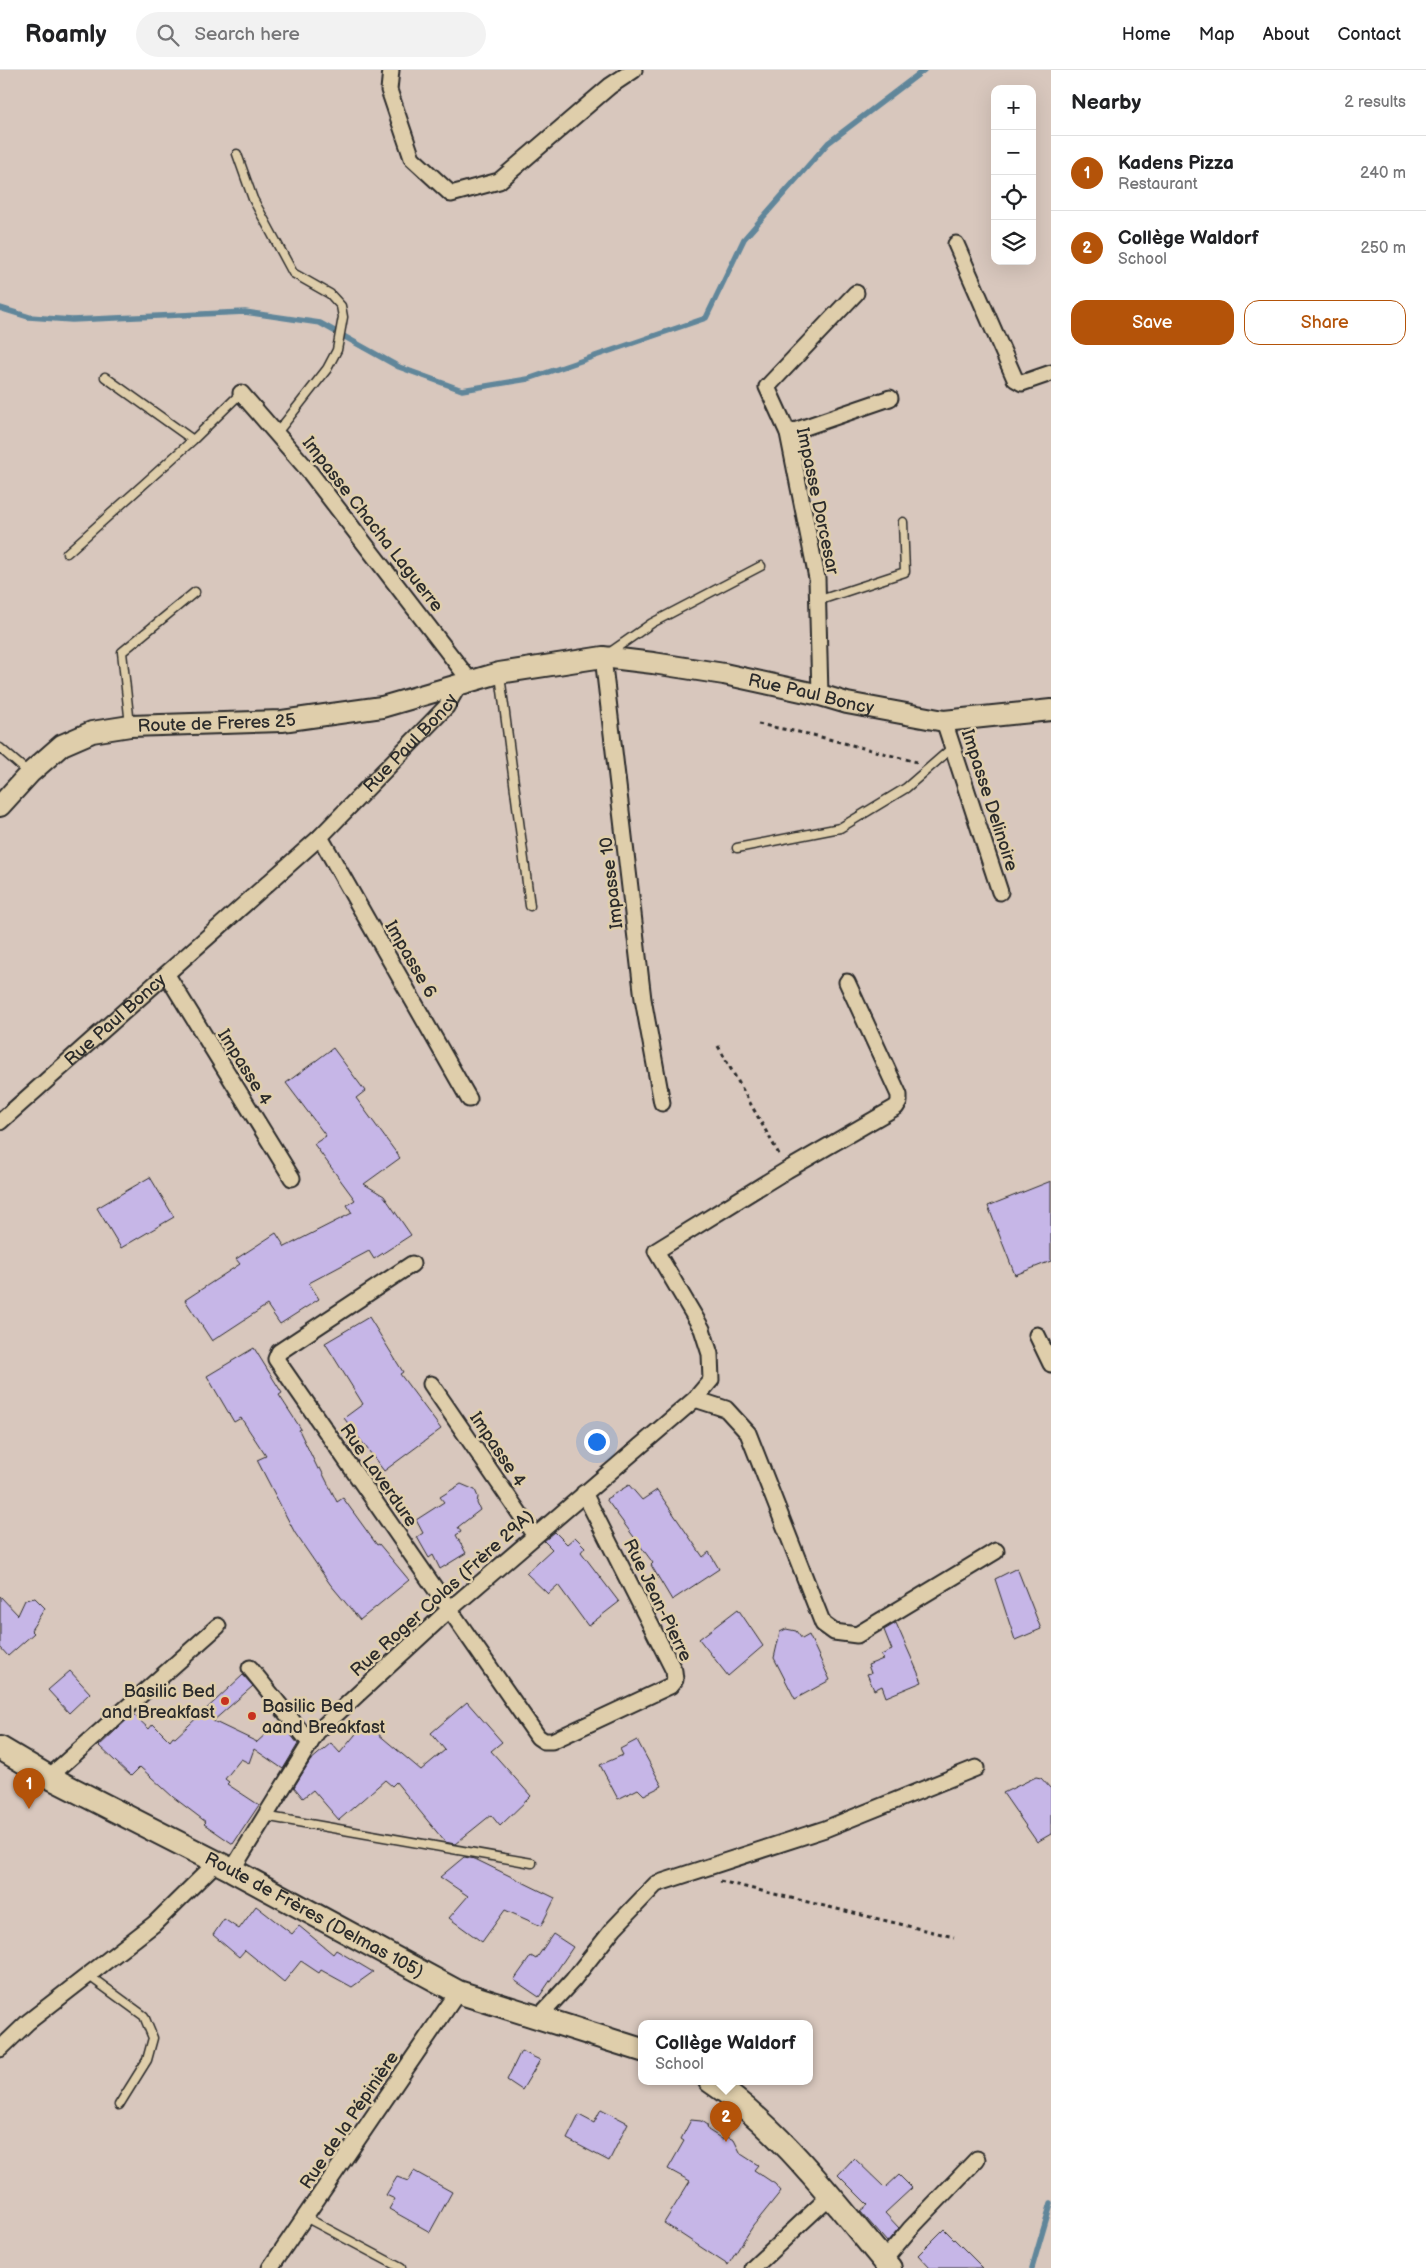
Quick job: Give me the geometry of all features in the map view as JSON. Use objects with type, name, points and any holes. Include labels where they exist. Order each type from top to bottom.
[{"type":"main road","name":"Route de Frères (Delmas 105)","points":[[0,1748],[49,1777],[225,1866],[458,1992],[638,2049]]},
{"type":"main road","points":[[715,2085],[746,2108],[789,2150],[887,2264]]},
{"type":"street","points":[[391,70],[389,90],[412,158],[451,194],[499,182],[610,86],[634,70]]},
{"type":"street","points":[[956,244],[1015,379],[1022,383],[1051,373]]},
{"type":"street","name":"Impasse Dorcesar","points":[[820,695],[816,578],[788,433],[768,392],[769,383],[856,293]]},
{"type":"street","name":"Impasse Chacha Laguerre","points":[[241,393],[308,470],[464,684]]},
{"type":"street","points":[[788,433],[890,398]]},
{"type":"street","name":"Rue Paul Boncy","points":[[0,1122],[320,837],[446,707],[464,684],[500,679],[561,662],[603,657],[724,674],[820,695],[847,703],[944,721],[1051,710]]},
{"type":"street","name":"Impasse 10","points":[[603,657],[643,999],[662,1103]]},
{"type":"street","name":"Route de Freres 25","points":[[0,806],[30,773],[62,745],[92,732],[130,726],[282,721],[382,707],[464,684]]},
{"type":"street","name":"Impasse Delinoire","points":[[944,721],[1000,892]]},
{"type":"street","name":"Impasse 6","points":[[320,837],[469,1099]]},
{"type":"street","name":"Impasse 4","points":[[167,975],[292,1178]]},
{"type":"street","points":[[787,1170],[896,1107],[899,1102],[899,1095],[847,982]]},
{"type":"street","name":"Rue Roger Colas (Frère 29A)","points":[[0,2048],[28,2022],[225,1866],[264,1816],[316,1732],[449,1610],[695,1399],[711,1380],[710,1354],[702,1329],[656,1251],[787,1170]]},
{"type":"street","name":"Rue Laverdure","points":[[412,1264],[279,1352],[276,1359],[538,1737],[544,1741],[552,1741]]},
{"type":"street","points":[[1038,1334],[1051,1364]]},
{"type":"street","name":"Impasse 4","points":[[431,1384],[535,1536]]},
{"type":"street","points":[[695,1399],[726,1409],[748,1433],[824,1624],[834,1632],[857,1636],[996,1551]]},
{"type":"street","name":"Rue Jean-Pierre","points":[[552,1741],[670,1686],[675,1680],[674,1671],[584,1493]]},
{"type":"street","points":[[49,1777],[218,1626]]},
{"type":"street","points":[[250,1668],[310,1743]]},
{"type":"street","points":[[538,2018],[573,1980],[614,1928],[656,1884],[824,1829],[976,1768]]},
{"type":"street","name":"Rue de la Pépinière","points":[[270,2268],[458,1992]]},
{"type":"street","points":[[887,2264],[910,2229],[977,2159]]},
{"type":"street","points":[[753,2268],[830,2196]]},
{"type":"lane","points":[[237,154],[253,199],[293,273],[330,294],[341,306],[343,317],[337,350],[327,369],[276,434]]},
{"type":"lane","points":[[104,377],[193,440]]},
{"type":"lane","points":[[67,553],[193,440],[241,393]]},
{"type":"lane","points":[[817,601],[905,572],[903,522]]},
{"type":"lane","points":[[603,657],[652,623],[761,566]]},
{"type":"lane","points":[[130,726],[122,652],[195,592]]},
{"type":"lane","points":[[500,679],[530,906]]},
{"type":"lane","points":[[737,848],[840,828],[906,788],[953,747]]},
{"type":"lane","points":[[0,748],[30,773]]},
{"type":"lane","points":[[264,1816],[532,1863]]},
{"type":"lane","points":[[88,1975],[144,2016],[153,2038],[147,2060],[118,2105]]},
{"type":"lane","points":[[305,2217],[401,2268]]},
{"type":"path","points":[[758,724],[813,735],[913,760],[929,768]]},
{"type":"path","points":[[718,1046],[787,1170]]},
{"type":"path","points":[[687,1874],[954,1937]]},
{"type":"building","points":[[333,1048],[365,1091],[356,1098],[400,1158],[364,1184],[384,1196],[411,1235],[374,1259],[369,1251],[309,1283],[319,1299],[280,1324],[267,1305],[212,1341],[185,1300],[240,1264],[236,1259],[276,1233],[285,1247],[352,1213],[347,1205],[355,1200],[314,1144],[326,1136],[286,1083]]},
{"type":"building","points":[[150,1177],[174,1217],[121,1248],[97,1208]]},
{"type":"building","points":[[1051,1181],[1051,1261],[1015,1275],[988,1206]]},
{"type":"building","points":[[369,1317],[403,1372],[400,1374],[441,1429],[384,1471],[344,1418],[363,1404],[325,1343]]},
{"type":"building","points":[[254,1348],[282,1393],[279,1395],[301,1429],[299,1430],[318,1469],[320,1468],[337,1502],[343,1498],[377,1545],[379,1544],[409,1580],[360,1620],[330,1584],[295,1533],[257,1460],[266,1456],[241,1418],[234,1422],[207,1376]]},
{"type":"building","points":[[461,1484],[475,1490],[480,1510],[458,1527],[461,1532],[456,1535],[466,1553],[440,1569],[433,1555],[429,1558],[417,1537],[423,1533],[416,1520],[444,1502],[440,1497]]},
{"type":"building","points":[[629,1485],[642,1500],[657,1490],[703,1557],[709,1552],[719,1569],[672,1600],[651,1565],[653,1563],[606,1499]]},
{"type":"building","points":[[555,1532],[567,1544],[575,1537],[585,1547],[581,1552],[619,1602],[588,1626],[558,1585],[548,1594],[526,1573],[552,1549],[544,1541]]},
{"type":"building","points":[[1017,1568],[1041,1629],[1015,1640],[995,1579]]},
{"type":"building","points":[[0,1596],[18,1615],[25,1600],[35,1598],[45,1608],[31,1630],[34,1633],[8,1656],[0,1647]]},
{"type":"building","points":[[738,1609],[763,1646],[728,1676],[699,1639]]},
{"type":"building","points":[[896,1623],[922,1682],[886,1697],[882,1686],[874,1690],[867,1674],[871,1673],[868,1665],[883,1659],[881,1655],[892,1650],[884,1630]]},
{"type":"building","points":[[786,1629],[796,1631],[802,1639],[809,1635],[830,1680],[795,1699],[774,1658],[780,1632]]},
{"type":"building","points":[[70,1671],[90,1693],[69,1713],[48,1690]]},
{"type":"building","points":[[243,1675],[253,1686],[213,1721],[256,1743],[280,1721],[298,1744],[283,1769],[254,1749],[249,1763],[241,1759],[225,1779],[229,1782],[227,1784],[259,1805],[233,1844],[204,1824],[206,1822],[173,1797],[140,1767],[131,1776],[99,1746],[133,1714],[149,1729],[153,1724],[170,1741]]},
{"type":"building","points":[[467,1702],[502,1742],[491,1751],[531,1796],[500,1826],[491,1815],[455,1844],[445,1842],[396,1782],[392,1786],[385,1780],[339,1820],[313,1790],[303,1798],[294,1787],[310,1761],[331,1743],[340,1753],[365,1723],[421,1770],[445,1750],[431,1733]]},
{"type":"building","points":[[637,1740],[662,1786],[644,1795],[638,1789],[618,1799],[600,1765],[623,1755],[620,1749]]},
{"type":"building","points":[[1036,1777],[1041,1778],[1051,1789],[1051,1834],[1037,1842],[1003,1793]]},
{"type":"building","points":[[464,1857],[475,1859],[555,1898],[541,1926],[505,1910],[482,1942],[449,1918],[468,1896],[440,1877]]},
{"type":"building","points":[[256,1906],[292,1934],[299,1926],[333,1954],[336,1950],[373,1972],[352,1987],[321,1970],[319,1973],[301,1961],[284,1982],[245,1950],[239,1957],[213,1935],[224,1919],[239,1929]]},
{"type":"building","points":[[553,1934],[573,1947],[539,1997],[514,1980],[531,1956],[536,1959]]},
{"type":"building","points":[[521,2051],[540,2060],[522,2090],[507,2080]]},
{"type":"building","points":[[601,2109],[628,2123],[609,2161],[567,2139],[579,2115],[594,2123]]},
{"type":"building","points":[[691,2120],[701,2121],[707,2125],[708,2130],[722,2139],[727,2137],[734,2140],[741,2154],[758,2165],[754,2170],[775,2184],[781,2191],[753,2226],[728,2265],[664,2223],[690,2181],[668,2169],[684,2141],[681,2139]]},
{"type":"building","points":[[854,2158],[885,2188],[899,2175],[912,2188],[885,2213],[899,2228],[887,2242],[860,2211],[868,2205],[838,2175]]},
{"type":"building","points":[[414,2171],[452,2192],[430,2232],[389,2209],[395,2199],[386,2195],[397,2177],[408,2181]]},
{"type":"building","points":[[944,2229],[983,2268],[930,2268],[918,2255]]},
{"type":"waterway","points":[[0,308],[29,317],[72,320],[245,312],[320,323],[399,367],[462,390],[528,379],[706,318],[744,239],[828,143],[924,70]]},
{"type":"waterway","points":[[1032,2268],[1051,2203]]},
{"type":"place","name":"Basilic Bed and Breakfast","points":[[225,1701]]},
{"type":"place","name":"Basilic Bed aand Breakfast","points":[[252,1716]]},
{"type":"place","name":"Kadens Pizza","points":[[29,1809]]},
{"type":"place","name":"Collège Waldorf","points":[[726,2142]]}]
